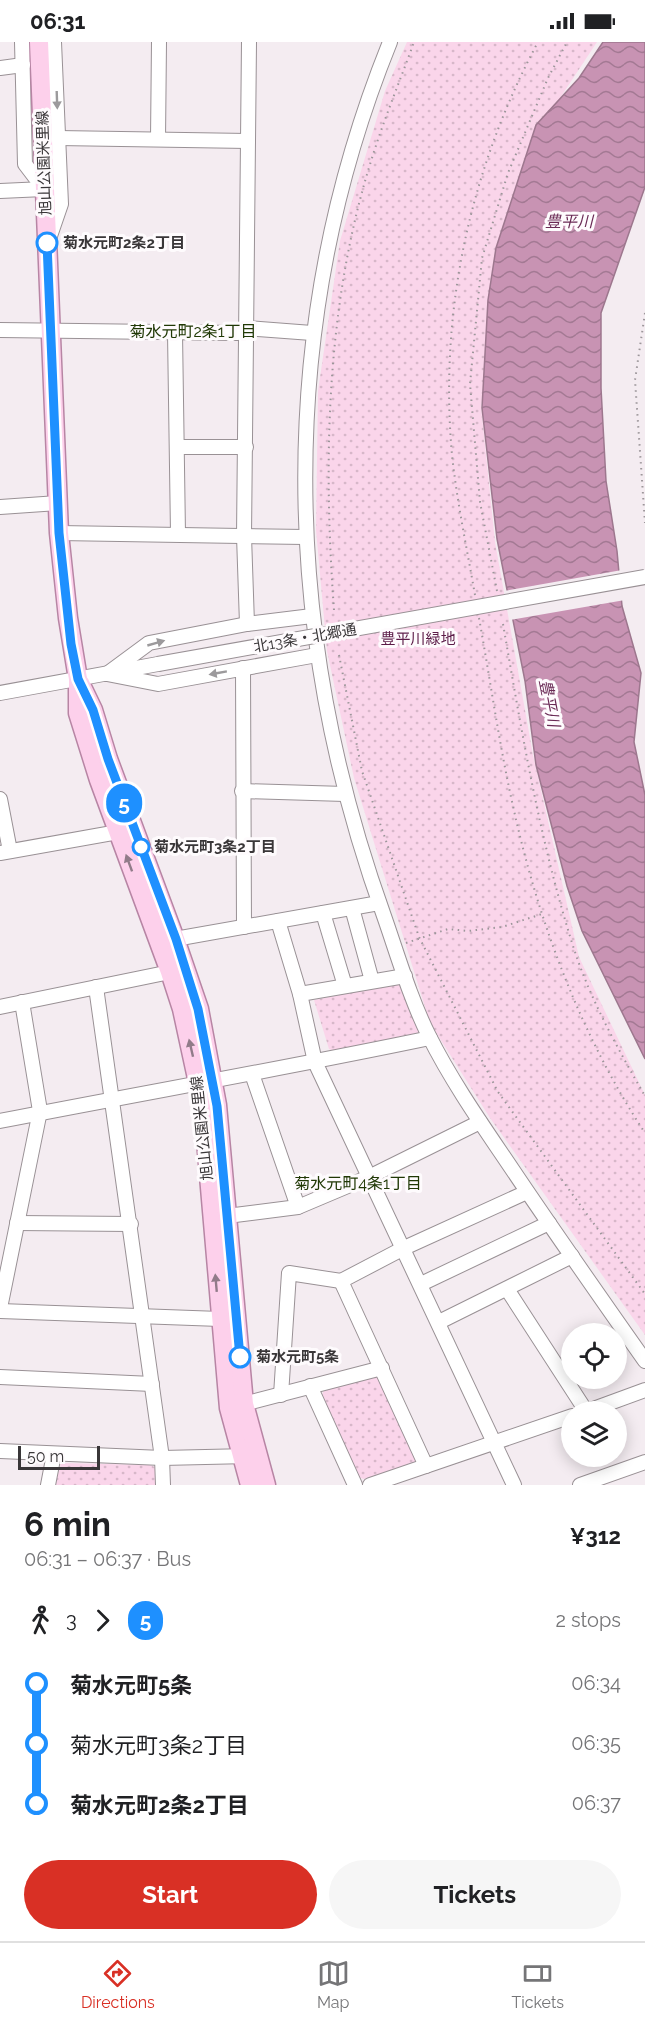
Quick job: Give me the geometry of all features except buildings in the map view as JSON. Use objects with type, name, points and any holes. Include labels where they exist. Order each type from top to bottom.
[{"type":"main road","name":"旭山公園米里線","points":[[39,42],[59,533],[68,618],[78,679],[78,713],[118,832],[170,972],[206,1083],[227,1216],[237,1406]]},
{"type":"main road","name":"旭山公園米里線","points":[[78,679],[93,710],[108,759],[176,939],[198,1009],[206,1083],[220,1319],[237,1406],[250,1456],[266,1485]]},
{"type":"main road","name":"旭山公園米里線","points":[[250,1456],[250,1485]]},
{"type":"street","points":[[22,42],[25,164],[44,189]]},
{"type":"street","points":[[47,243],[61,204],[54,42]]},
{"type":"street","points":[[158,139],[159,42]]},
{"type":"street","points":[[247,624],[244,536],[249,42]]},
{"type":"street","points":[[390,42],[375,78],[337,200],[312,333],[304,461],[305,537],[317,655],[345,794],[379,903],[430,1038],[480,1122],[645,1361]]},
{"type":"street","points":[[0,68],[23,65]]},
{"type":"street","points":[[58,138],[248,141]]},
{"type":"street","points":[[0,191],[44,189]]},
{"type":"street","points":[[0,330],[238,333],[246,328],[312,333]]},
{"type":"street","points":[[175,333],[178,534]]},
{"type":"street","points":[[178,447],[246,447]]},
{"type":"street","points":[[0,507],[58,502]]},
{"type":"street","points":[[59,533],[305,537]]},
{"type":"street","name":"北13条・北郷通","points":[[0,693],[645,577]]},
{"type":"street","points":[[107,674],[149,643],[247,624],[312,616]]},
{"type":"street","points":[[107,674],[158,684],[317,655]]},
{"type":"street","points":[[243,668],[244,927]]},
{"type":"street","points":[[242,790],[345,794]]},
{"type":"street","points":[[0,799],[5,852],[118,832]]},
{"type":"street","points":[[176,939],[379,903]]},
{"type":"street","points":[[352,908],[372,981]]},
{"type":"street","points":[[323,913],[345,986]]},
{"type":"street","points":[[278,921],[300,994],[315,1062],[514,1485]]},
{"type":"street","points":[[0,1007],[170,972]]},
{"type":"street","points":[[300,994],[405,976]]},
{"type":"street","points":[[96,987],[114,1100],[162,1458],[163,1485]]},
{"type":"street","points":[[22,1002],[40,1111],[17,1223],[7,1240],[0,1310],[220,1319]]},
{"type":"street","points":[[0,1121],[40,1111],[206,1083],[430,1038]]},
{"type":"street","points":[[252,1074],[298,1207]]},
{"type":"street","points":[[227,1216],[298,1207],[369,1177],[480,1122]]},
{"type":"street","points":[[281,1395],[289,1273],[341,1281],[404,1248],[527,1192]]},
{"type":"street","points":[[17,1223],[130,1224]]},
{"type":"street","points":[[421,1284],[549,1223]]},
{"type":"street","points":[[439,1322],[572,1256]]},
{"type":"street","points":[[341,1281],[426,1466]]},
{"type":"street","points":[[507,1289],[580,1401]]},
{"type":"street","points":[[237,1406],[382,1368]]},
{"type":"street","points":[[0,1377],[152,1384]]},
{"type":"street","points":[[310,1386],[355,1485]]},
{"type":"street","points":[[614,1401],[645,1390]]},
{"type":"street","points":[[370,1485],[561,1420]]},
{"type":"street","points":[[0,1451],[162,1458],[250,1456]]},
{"type":"street","points":[[48,1485],[54,1454]]},
{"type":"street","points":[[579,1485],[645,1462]]},
{"type":"path","points":[[334,610],[327,519],[329,399],[346,266],[371,159],[414,42]]},
{"type":"path","points":[[497,591],[480,502],[470,384],[482,258],[508,172],[548,78],[567,42]]},
{"type":"path","points":[[645,314],[635,380],[645,522]]},
{"type":"path","points":[[503,624],[545,844],[574,951],[618,1050],[645,1096]]},
{"type":"path","points":[[339,655],[362,771],[419,937],[498,1092],[645,1294]]},
{"type":"path","points":[[395,948],[419,937],[448,929],[468,931],[502,927],[542,914]]},
{"type":"green space","name":"豊平川緑地","points":[[407,42],[597,42],[562,95],[506,268],[481,406],[495,542],[533,755],[579,957],[645,1095],[645,1335],[490,1118],[430,1023],[354,778],[327,651],[316,530],[318,391],[340,241],[385,91]]},
{"type":"green space","points":[[405,982],[420,1030],[418,1033],[334,1051],[329,1049],[314,1000]]},
{"type":"green space","points":[[373,1374],[379,1377],[417,1457],[415,1463],[364,1479],[358,1477],[322,1395],[324,1390]]},
{"type":"green space","points":[[61,1463],[150,1465],[155,1467],[155,1485],[55,1485]]},
{"type":"water","name":"豊平川","points":[[603,42],[645,42],[645,187],[601,313],[601,388],[606,481],[617,551],[622,606],[641,673],[634,742],[645,795],[645,1059],[582,931],[567,886],[536,765],[525,681],[497,539],[482,408],[488,300],[496,248],[536,125],[579,78]]},
{"type":"pier","points":[[622,570],[625,600],[510,620],[504,591]]},
{"type":"bus line","name":"5","points":[[47,243],[59,533],[71,644],[78,679],[93,710],[108,759],[176,939],[198,1009],[212,1068],[240,1357]]},
{"type":"place","name":"菊水元町2条2丁目","points":[[47,243]]},
{"type":"place","name":"菊水元町3条2丁目","points":[[141,847]]},
{"type":"place","name":"菊水元町5条","points":[[240,1357]]},
{"type":"district","name":"菊水元町2条1丁目","points":[[193,331]]},
{"type":"district","name":"菊水元町4条1丁目","points":[[358,1183]]}]
